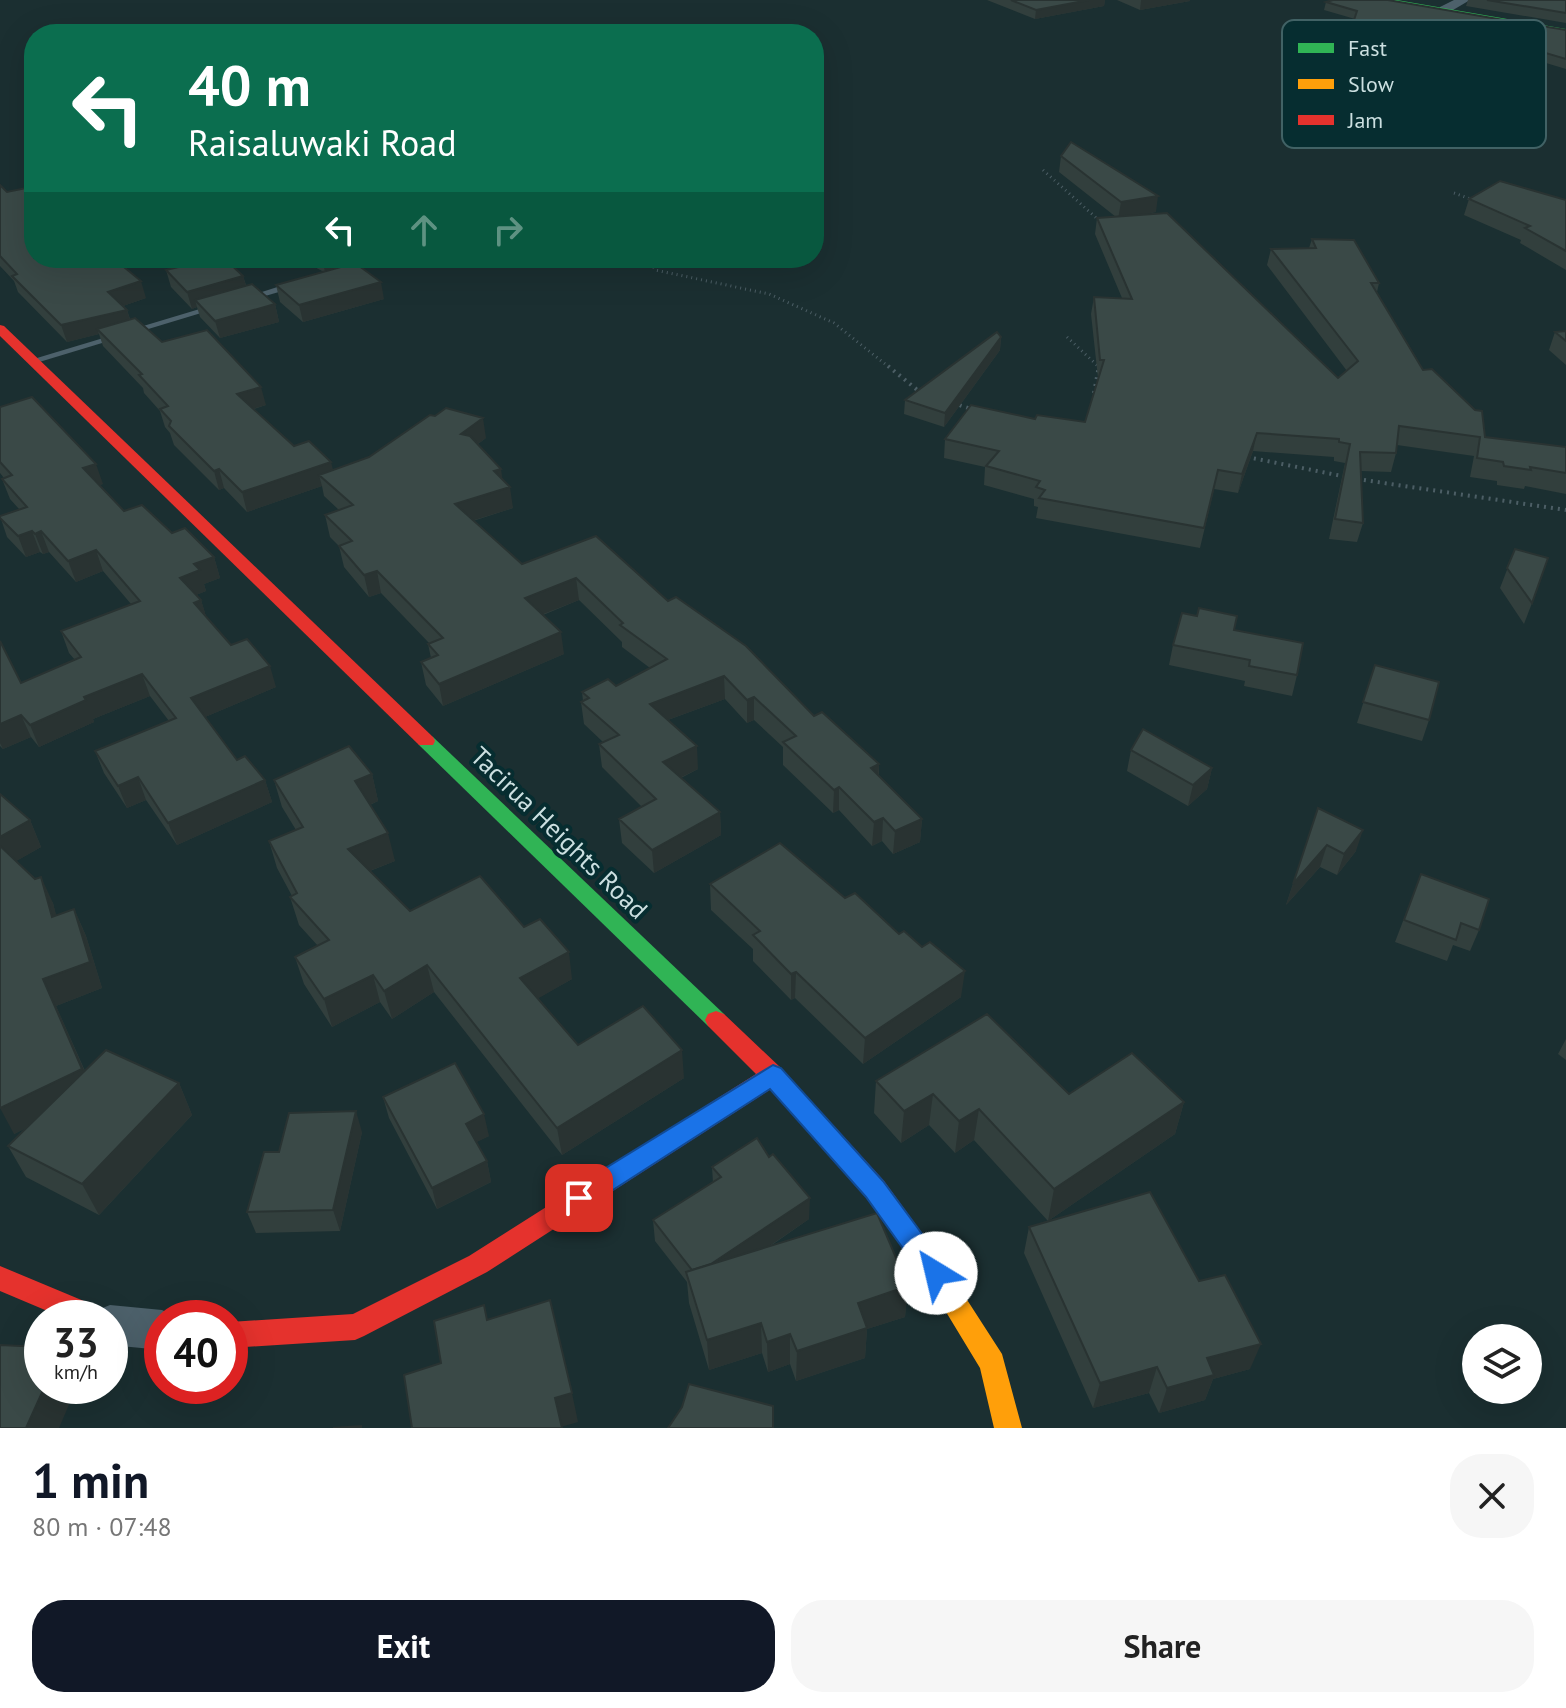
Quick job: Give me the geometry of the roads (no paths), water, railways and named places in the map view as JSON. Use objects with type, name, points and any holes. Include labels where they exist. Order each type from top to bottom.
[{"type":"street","points":[[1383,0],[1485,20]]},
{"type":"street","points":[[1444,10],[1464,0]]},
{"type":"street","name":"Tacirua Heights Road","points":[[0,329],[773,1075],[875,1189],[936,1273],[992,1363],[1008,1428]]},
{"type":"street","points":[[248,1334],[355,1327],[478,1264],[773,1075]]},
{"type":"street","points":[[0,1278],[52,1300]]},
{"type":"lane","points":[[32,361],[302,282]]}]
